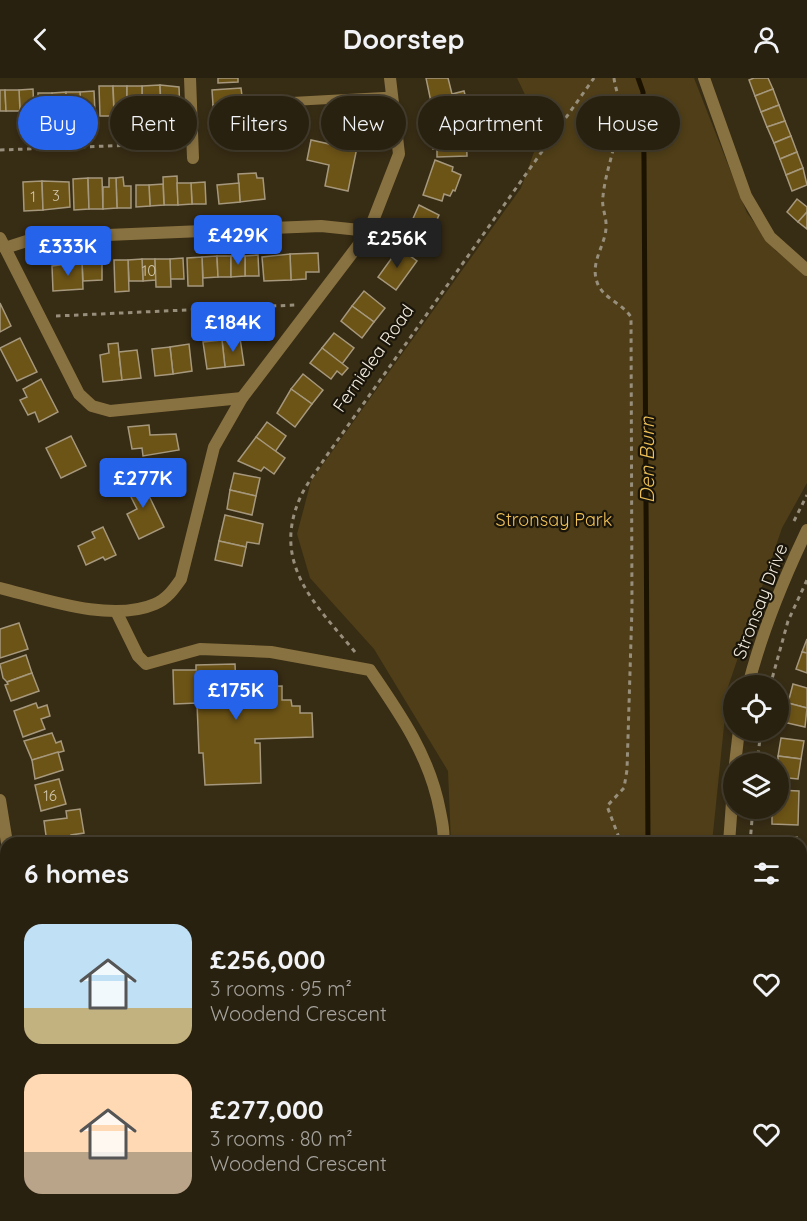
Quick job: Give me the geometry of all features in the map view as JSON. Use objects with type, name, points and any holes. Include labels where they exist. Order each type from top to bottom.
[{"type":"street","points":[[190,78],[191,96]]},
{"type":"street","points":[[390,78],[393,96]]},
{"type":"street","points":[[704,78],[746,196],[770,237],[807,270]]},
{"type":"street","points":[[193,150],[194,158]]},
{"type":"street","points":[[0,588],[72,606],[116,611],[135,610],[156,604],[171,594],[181,579],[213,447],[242,398],[369,231],[399,150]]},
{"type":"street","points":[[242,398],[110,411],[92,406],[79,394],[3,243],[36,238],[321,226],[369,231]]},
{"type":"street","name":"Stronsay Drive","points":[[751,675],[785,576],[807,530]]},
{"type":"street","points":[[116,611],[138,656],[146,664],[200,649],[271,652],[370,670],[411,730],[435,781],[444,837]]},
{"type":"street","points":[[0,800],[7,837]]},
{"type":"street","points":[[729,837],[731,819]]},
{"type":"path","name":"Fernielea Road","points":[[370,670],[309,597],[291,556],[292,526],[300,498],[325,458],[594,78]]},
{"type":"path","points":[[614,78],[620,104],[618,128],[606,171],[602,200],[606,230],[595,267],[597,283],[606,297],[624,306],[631,317],[632,607],[627,770],[624,788],[607,806],[618,837]]},
{"type":"path","points":[[0,150],[110,145]]},
{"type":"path","points":[[39,317],[313,304]]},
{"type":"path","points":[[773,675],[788,621],[807,580]]},
{"type":"path","points":[[751,837],[752,819]]},
{"type":"green space","name":"Stronsay Park","points":[[517,78],[694,78],[747,213],[776,251],[807,274],[807,483],[782,528],[732,675],[723,675],[723,736],[713,837],[451,837],[448,771],[374,649],[310,578],[297,534],[311,481],[521,188],[535,150],[564,150],[564,96],[526,96]]},
{"type":"building","points":[[218,78],[238,78],[238,82],[218,83]]},
{"type":"building","points":[[426,78],[448,78],[452,94],[464,91],[465,96],[430,96]]},
{"type":"building","points":[[768,78],[773,89],[755,96],[749,80]]},
{"type":"building","points":[[160,85],[160,96],[142,96],[142,86]]},
{"type":"building","points":[[160,85],[179,87],[179,96],[160,96]]},
{"type":"building","points":[[99,86],[113,86],[113,96],[110,96],[110,116],[100,116]]},
{"type":"building","points":[[113,86],[127,86],[127,96],[113,96]]},
{"type":"building","points":[[127,86],[142,86],[142,96],[127,96]]},
{"type":"building","points":[[241,88],[242,96],[212,96],[212,90]]},
{"type":"building","points":[[33,89],[33,96],[19,96],[19,90]]},
{"type":"building","points":[[773,89],[779,105],[761,112],[755,96]]},
{"type":"building","points":[[0,90],[5,90],[6,111],[0,111]]},
{"type":"building","points":[[5,90],[19,90],[18,111],[6,111]]},
{"type":"building","points":[[94,91],[94,96],[80,96],[80,92]]},
{"type":"building","points":[[66,92],[66,96],[52,96],[52,93]]},
{"type":"building","points":[[66,92],[80,92],[80,96],[66,96]]},
{"type":"building","points":[[38,93],[52,93],[52,96],[38,96]]},
{"type":"building","points":[[779,105],[785,121],[767,127],[761,112]]},
{"type":"building","points":[[785,121],[791,136],[774,143],[767,127]]},
{"type":"building","points":[[791,136],[797,152],[780,159],[774,143]]},
{"type":"building","points":[[311,140],[321,142],[321,150],[356,150],[348,191],[325,186],[329,165],[307,160]]},
{"type":"building","points":[[437,150],[467,150],[467,156],[437,157]]},
{"type":"building","points":[[797,152],[803,168],[786,175],[780,159]]},
{"type":"building","points":[[435,160],[453,167],[452,171],[461,175],[455,191],[453,190],[450,196],[444,194],[442,201],[423,195]]},
{"type":"building","points":[[803,168],[807,185],[792,191],[786,175]]},
{"type":"building","points":[[256,173],[257,178],[263,178],[265,199],[240,202],[238,174]]},
{"type":"building","points":[[177,176],[178,205],[164,205],[163,177]]},
{"type":"building","points":[[123,177],[124,186],[131,186],[131,208],[117,208],[116,178]]},
{"type":"building","points":[[88,178],[89,209],[74,210],[73,179]]},
{"type":"building","points":[[88,178],[102,178],[103,209],[89,209]]},
{"type":"building","points":[[109,178],[116,178],[117,208],[103,209],[103,187],[109,187]]},
{"type":"building","points":[[42,181],[43,210],[24,211],[23,182]]},
{"type":"building","points":[[42,181],[69,182],[70,207],[43,210]]},
{"type":"building","points":[[205,182],[206,204],[192,204],[191,183]]},
{"type":"building","points":[[177,183],[191,183],[192,204],[178,205]]},
{"type":"building","points":[[239,183],[240,202],[219,204],[217,185]]},
{"type":"building","points":[[163,184],[164,205],[150,206],[149,185]]},
{"type":"building","points":[[136,185],[149,185],[150,206],[136,207]]},
{"type":"building","points":[[797,199],[807,207],[807,212],[798,222],[787,212]]},
{"type":"building","points":[[419,205],[439,215],[424,248],[404,239]]},
{"type":"building","points":[[807,212],[807,229],[798,222]]},
{"type":"building","points":[[399,248],[417,261],[396,290],[378,277]]},
{"type":"building","points":[[318,253],[319,272],[306,272],[306,279],[291,280],[290,254]]},
{"type":"building","points":[[290,254],[291,280],[264,281],[262,257]]},
{"type":"building","points":[[258,255],[259,276],[245,276],[245,256]]},
{"type":"building","points":[[217,256],[218,277],[203,278],[202,257]]},
{"type":"building","points":[[217,256],[231,256],[231,277],[218,277]]},
{"type":"building","points":[[231,256],[245,256],[245,276],[231,277]]},
{"type":"building","points":[[202,257],[203,286],[188,286],[187,258]]},
{"type":"building","points":[[183,258],[184,279],[170,279],[170,259]]},
{"type":"building","points":[[142,259],[155,259],[156,280],[143,281]]},
{"type":"building","points":[[142,259],[143,281],[129,281],[128,260]]},
{"type":"building","points":[[155,259],[170,259],[171,287],[156,287]]},
{"type":"building","points":[[114,260],[128,260],[129,291],[115,292]]},
{"type":"building","points":[[102,261],[102,280],[83,281],[82,262]]},
{"type":"building","points":[[82,262],[83,289],[53,291],[52,266]]},
{"type":"building","points":[[364,291],[385,308],[374,322],[352,306]]},
{"type":"building","points":[[0,303],[11,326],[0,332]]},
{"type":"building","points":[[352,306],[374,322],[362,338],[341,321]]},
{"type":"building","points":[[334,333],[354,348],[342,364],[322,348]]},
{"type":"building","points":[[20,338],[37,372],[17,381],[0,348]]},
{"type":"building","points":[[240,338],[244,365],[225,367],[222,340]]},
{"type":"building","points":[[222,340],[225,367],[207,369],[203,342]]},
{"type":"building","points":[[118,343],[122,380],[103,382],[100,355],[109,353],[108,344]]},
{"type":"building","points":[[189,344],[192,371],[173,374],[170,347]]},
{"type":"building","points":[[170,347],[173,374],[155,376],[152,349]]},
{"type":"building","points":[[322,348],[348,368],[342,375],[337,371],[331,379],[310,363]]},
{"type":"building","points":[[137,350],[141,378],[122,380],[119,352]]},
{"type":"building","points":[[303,374],[323,390],[312,404],[291,389]]},
{"type":"building","points":[[41,379],[58,412],[39,422],[35,412],[28,415],[20,400],[27,397],[23,389]]},
{"type":"building","points":[[291,389],[312,404],[295,427],[277,413]]},
{"type":"building","points":[[267,422],[286,436],[275,452],[256,437]]},
{"type":"building","points":[[149,425],[150,435],[176,434],[179,450],[143,456],[142,448],[132,449],[128,427]]},
{"type":"building","points":[[71,436],[86,466],[61,478],[46,448]]},
{"type":"building","points":[[256,437],[285,458],[274,474],[264,467],[261,471],[238,461]]},
{"type":"building","points":[[234,473],[260,478],[256,496],[230,490]]},
{"type":"building","points":[[139,475],[164,527],[139,539],[127,514],[137,509],[124,483]]},
{"type":"building","points":[[230,490],[256,496],[252,515],[227,509]]},
{"type":"building","points":[[225,515],[263,524],[259,544],[247,542],[246,547],[219,541]]},
{"type":"building","points":[[103,527],[116,555],[105,560],[103,557],[86,565],[78,546],[95,538],[92,532]]},
{"type":"building","points":[[219,541],[246,547],[242,566],[215,560]]},
{"type":"building","points":[[19,623],[28,649],[0,658],[0,629]]},
{"type":"building","points":[[807,639],[807,653],[802,652]]},
{"type":"building","points":[[802,652],[807,653],[807,673],[796,669]]},
{"type":"building","points":[[26,655],[32,673],[7,682],[3,678],[0,664]]},
{"type":"building","points":[[235,664],[236,687],[282,686],[282,700],[291,700],[292,706],[300,706],[300,713],[312,713],[313,737],[255,739],[255,743],[260,743],[261,783],[205,785],[203,753],[199,753],[197,703],[174,704],[173,670],[196,670],[196,665]]},
{"type":"building","points":[[32,673],[39,691],[11,701],[5,685],[8,684],[7,682]]},
{"type":"building","points":[[793,684],[807,688],[807,708],[789,703]]},
{"type":"building","points":[[36,703],[38,708],[47,705],[50,716],[41,719],[45,729],[23,737],[14,711]]},
{"type":"building","points":[[789,703],[807,708],[805,727],[789,723]]},
{"type":"building","points":[[52,733],[56,743],[61,741],[64,751],[32,760],[24,741]]},
{"type":"building","points":[[789,739],[804,741],[801,759],[789,757],[789,753],[778,753],[780,741],[789,741]]},
{"type":"building","points":[[58,752],[63,770],[35,779],[32,760]]},
{"type":"building","points":[[789,757],[801,759],[798,779],[789,778]]},
{"type":"building","points":[[59,779],[66,804],[41,811],[35,785]]},
{"type":"building","points":[[789,791],[799,791],[798,825],[772,824],[772,819],[789,819]]},
{"type":"building","points":[[80,809],[84,833],[71,835],[71,837],[46,837],[44,821],[67,818],[66,811]]},
{"type":"waterway","name":"Den Burn","points":[[638,78],[643,92],[644,159],[648,837]]}]
